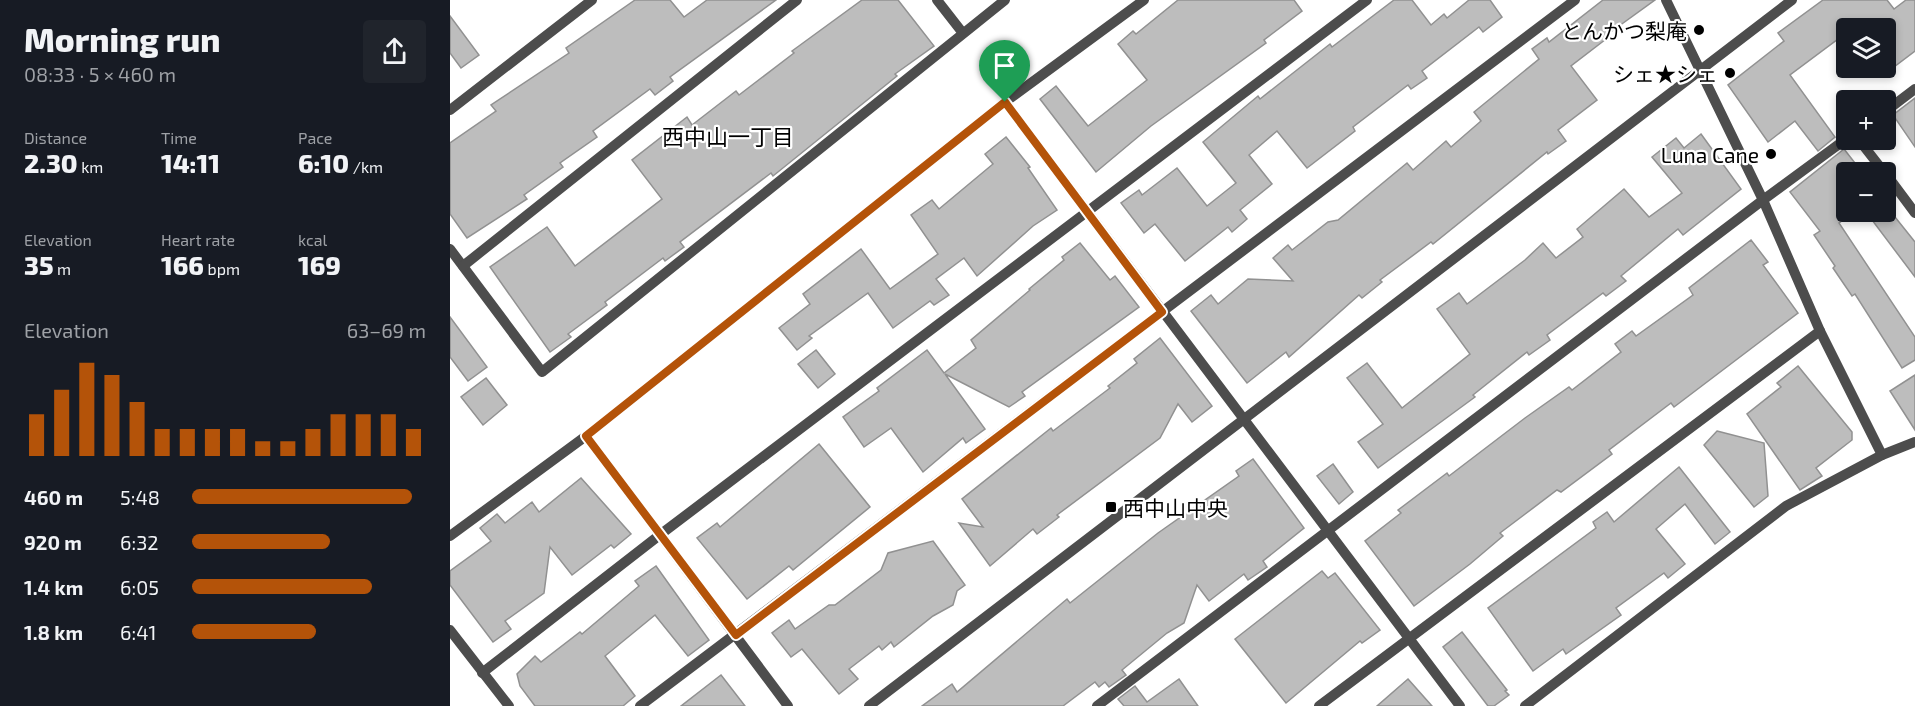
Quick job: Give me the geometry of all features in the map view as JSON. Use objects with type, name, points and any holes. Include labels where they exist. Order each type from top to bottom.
[{"type":"street","points":[[450,110],[592,0]]},
{"type":"street","points":[[463,266],[797,0]]},
{"type":"street","points":[[937,0],[962,32]]},
{"type":"street","points":[[450,249],[542,372],[962,32],[1005,0]]},
{"type":"street","points":[[450,536],[586,436],[1005,102],[1144,0]]},
{"type":"street","points":[[482,673],[661,534],[1367,0]]},
{"type":"street","points":[[640,706],[1575,0]]},
{"type":"street","points":[[1666,0],[1763,200],[1820,331],[1882,455]]},
{"type":"street","points":[[869,706],[1792,0]]},
{"type":"street","points":[[1896,103],[1915,89]]},
{"type":"street","points":[[1005,102],[1460,706]]},
{"type":"street","points":[[1097,706],[1836,146]]},
{"type":"street","points":[[1867,150],[1876,162]]},
{"type":"street","points":[[1896,188],[1915,213]]},
{"type":"street","points":[[1319,706],[1820,331]]},
{"type":"street","points":[[586,436],[788,706]]},
{"type":"street","points":[[1525,706],[1786,506],[1882,455],[1915,442]]},
{"type":"street","points":[[450,630],[509,706]]},
{"type":"building","points":[[635,0],[670,0],[684,17],[707,0],[776,0],[670,77],[673,81],[655,95],[650,89],[593,131],[597,137],[560,163],[563,167],[524,195],[527,199],[467,238],[450,214],[450,143],[496,111],[491,105],[569,53],[566,48]]},
{"type":"building","points":[[862,0],[898,0],[934,46],[895,74],[897,76],[773,176],[771,173],[680,242],[684,247],[665,261],[663,258],[605,302],[607,305],[568,334],[571,337],[550,352],[490,267],[547,227],[575,266],[662,199],[632,160],[687,117],[692,125],[736,91],[739,95],[794,53],[792,51]]},
{"type":"building","points":[[1178,0],[1294,0],[1302,11],[1264,40],[1266,43],[1151,126],[1096,172],[1040,99],[1056,86],[1088,126],[1147,80],[1118,44],[1133,31],[1136,34]]},
{"type":"building","points":[[1394,0],[1412,0],[1431,25],[1444,14],[1447,18],[1469,0],[1490,0],[1502,17],[1483,32],[1479,27],[1422,71],[1427,78],[1411,89],[1408,85],[1353,127],[1355,131],[1307,168],[1277,131],[1249,155],[1272,184],[1240,210],[1247,219],[1232,232],[1228,227],[1185,261],[1155,224],[1144,233],[1121,203],[1139,190],[1142,195],[1177,168],[1207,206],[1236,183],[1203,142],[1258,96],[1260,99],[1330,44],[1332,47]]},
{"type":"building","points":[[1603,0],[1655,0],[1608,34],[1610,36],[1571,66],[1597,100],[1558,130],[1566,141],[1548,154],[1547,152],[1433,244],[1431,242],[1380,280],[1382,282],[1362,298],[1359,295],[1289,357],[1286,352],[1247,383],[1191,311],[1211,295],[1218,304],[1248,279],[1293,281],[1273,258],[1288,245],[1292,250],[1328,222],[1338,220],[1407,163],[1413,170],[1446,141],[1451,147],[1481,121],[1474,112],[1539,59],[1532,49],[1547,38],[1549,42]]},
{"type":"building","points":[[1823,0],[1887,0],[1894,9],[1906,0],[1915,0],[1915,51],[1896,65],[1896,18],[1836,18],[1836,40],[1790,75],[1835,137],[1818,151],[1795,121],[1768,142],[1728,85],[1784,41],[1778,33]]},
{"type":"building","points":[[450,16],[479,55],[461,68],[450,53]]},
{"type":"building","points":[[1915,98],[1915,147],[1896,119],[1896,113]]},
{"type":"building","points":[[1701,134],[1741,189],[1683,235],[1678,229],[1621,276],[1626,281],[1606,296],[1603,293],[1547,335],[1550,340],[1529,355],[1527,352],[1473,395],[1475,397],[1378,468],[1358,442],[1383,424],[1347,378],[1367,363],[1402,408],[1470,354],[1437,309],[1459,293],[1467,304],[1525,260],[1543,243],[1556,258],[1583,237],[1577,229],[1624,189],[1649,217],[1682,193],[1652,157],[1676,138],[1684,148]]},
{"type":"building","points":[[1006,137],[1030,167],[1028,168],[1057,210],[1033,226],[977,276],[964,258],[936,279],[949,295],[934,305],[930,301],[893,328],[868,293],[809,336],[812,338],[797,350],[779,328],[810,304],[803,294],[861,249],[890,289],[938,254],[911,215],[932,200],[939,209],[993,164],[985,154]]},
{"type":"building","points":[[1843,150],[1854,162],[1836,162],[1836,222],[1840,222],[1915,337],[1915,360],[1902,368],[1855,294],[1852,296],[1833,268],[1835,266],[1814,235],[1820,231],[1790,192]]},
{"type":"building","points":[[1896,218],[1915,242],[1915,277],[1874,222],[1896,222]]},
{"type":"building","points":[[1751,240],[1768,262],[1763,265],[1798,313],[1674,407],[1671,403],[1609,450],[1612,454],[1561,492],[1557,490],[1500,533],[1503,536],[1414,606],[1365,541],[1401,513],[1398,510],[1447,473],[1449,476],[1525,418],[1569,387],[1572,390],[1621,352],[1615,344],[1632,331],[1636,336],[1693,295],[1689,288]]},
{"type":"building","points":[[1080,243],[1110,280],[1115,276],[1139,307],[1022,392],[1025,396],[1009,407],[945,374],[985,429],[966,443],[963,438],[923,472],[891,428],[864,447],[843,417],[879,391],[877,388],[927,350],[944,373],[976,348],[971,340],[1064,260],[1062,257]]},
{"type":"building","points":[[450,317],[487,367],[468,381],[450,357]]},
{"type":"building","points":[[1160,338],[1212,406],[1192,422],[1178,404],[1160,438],[1057,515],[1059,517],[1037,534],[1033,529],[990,566],[959,523],[983,527],[962,499],[1051,428],[1053,431],[1110,388],[1108,386],[1137,363],[1134,359]]},
{"type":"building","points":[[816,350],[835,374],[818,388],[798,364]]},
{"type":"building","points":[[1798,366],[1852,432],[1852,440],[1816,468],[1822,476],[1800,490],[1747,414],[1781,387],[1777,383]]},
{"type":"building","points":[[1915,375],[1915,430],[1890,391]]},
{"type":"building","points":[[486,378],[507,405],[483,425],[461,397]]},
{"type":"building","points":[[1717,431],[1764,443],[1768,496],[1754,507],[1704,445]]},
{"type":"building","points":[[819,444],[870,507],[793,570],[789,566],[747,599],[697,538],[717,523],[720,527]]},
{"type":"building","points":[[1253,459],[1304,528],[1263,561],[1267,567],[1248,580],[1244,574],[1209,601],[1197,585],[1184,623],[1167,633],[1122,670],[1126,675],[1109,687],[1105,682],[1099,687],[1095,682],[1063,706],[922,706],[952,684],[957,692],[1067,599],[1070,603],[1158,533],[1239,476],[1236,471]]},
{"type":"building","points":[[1333,464],[1353,492],[1339,504],[1317,476]]},
{"type":"building","points":[[1679,467],[1730,532],[1715,544],[1685,504],[1656,529],[1685,564],[1668,578],[1664,573],[1616,608],[1621,615],[1566,654],[1563,649],[1533,671],[1488,608],[1596,528],[1593,522],[1607,512],[1614,522]]},
{"type":"building","points":[[581,478],[631,534],[614,548],[611,545],[572,575],[550,547],[544,593],[505,621],[511,629],[493,642],[450,585],[450,571],[491,541],[480,528],[497,514],[505,523],[532,502],[539,512]]},
{"type":"building","points":[[933,541],[965,585],[957,591],[953,605],[933,616],[894,647],[891,642],[882,650],[879,646],[849,669],[858,679],[839,694],[802,649],[791,657],[772,633],[789,620],[795,629],[829,605],[835,605],[881,570],[888,553]]},
{"type":"building","points":[[656,566],[709,640],[688,656],[655,615],[605,656],[635,696],[623,706],[535,706],[520,686],[517,674],[535,656],[541,662],[580,632],[582,634],[639,586],[635,581]]},
{"type":"building","points":[[1322,571],[1328,578],[1335,573],[1380,630],[1362,643],[1360,641],[1286,703],[1235,639]]},
{"type":"building","points":[[1462,632],[1507,690],[1505,691],[1509,695],[1494,706],[1488,706],[1443,647]]},
{"type":"building","points":[[721,675],[745,706],[681,706]]},
{"type":"building","points":[[1179,679],[1198,706],[1124,706],[1118,699],[1135,686],[1147,702]]},
{"type":"building","points":[[1408,679],[1432,706],[1377,706]]},
{"type":"place","name":"とんかつ梨庵","points":[[1699,30]]},
{"type":"place","name":"シェ★シェ","points":[[1730,73]]},
{"type":"place","name":"Luna Cane","points":[[1771,154]]},
{"type":"place","name":"西中山中央","points":[[1111,507]]},
{"type":"district","name":"西中山一丁目","points":[[728,136]]},
{"type":"route","points":[[1005,102],[1162,312],[736,635],[586,436],[1005,102]]}]
